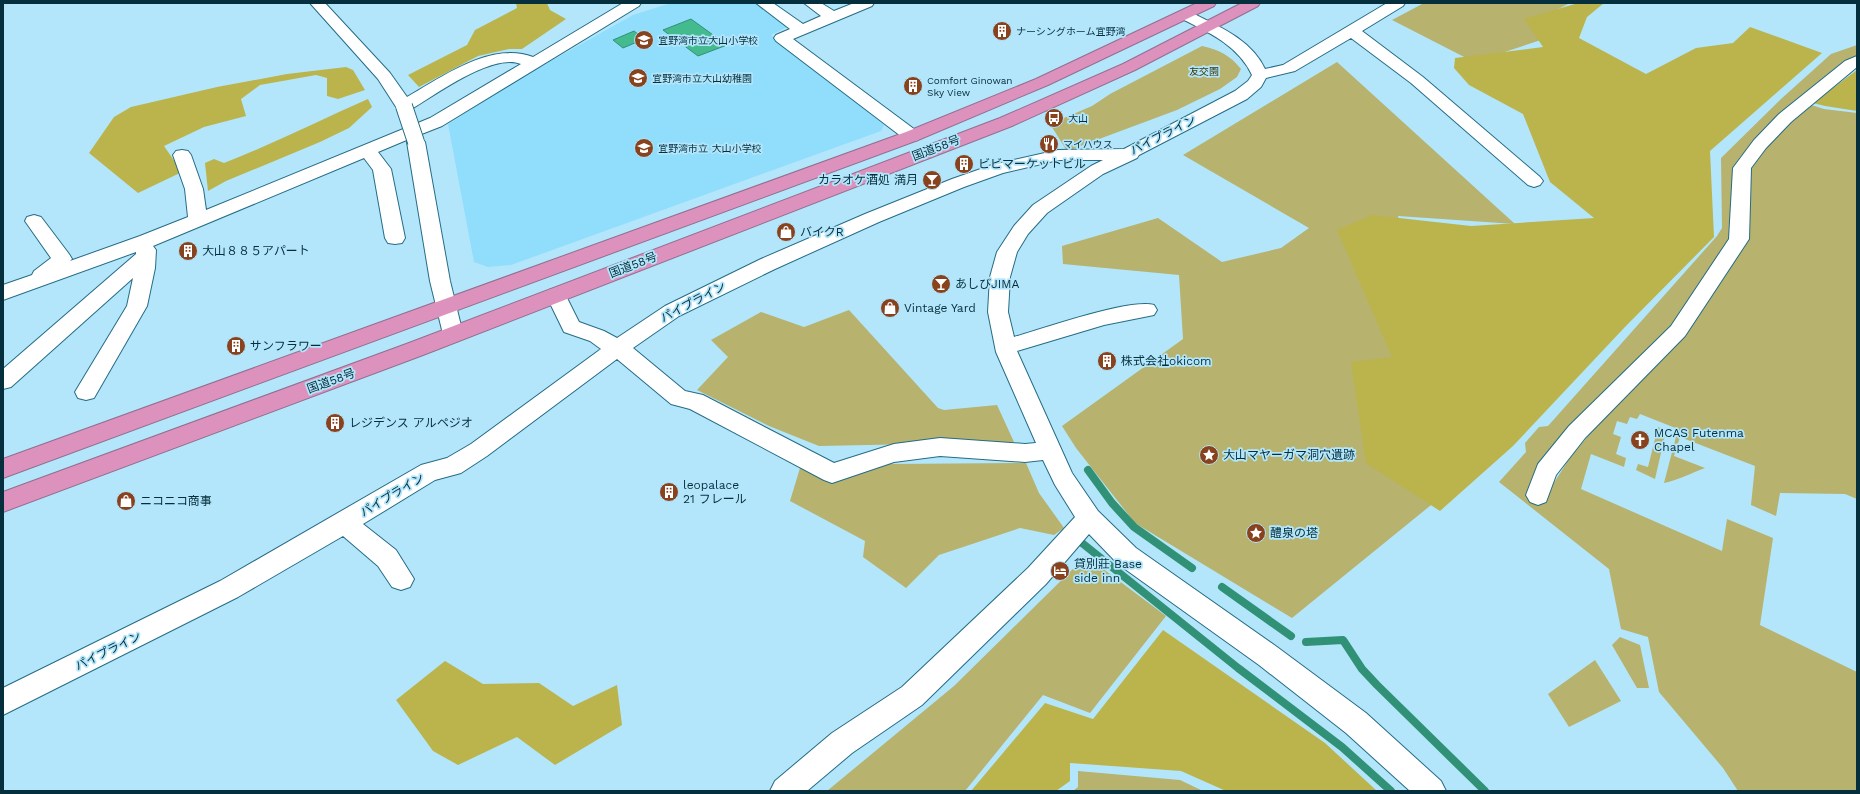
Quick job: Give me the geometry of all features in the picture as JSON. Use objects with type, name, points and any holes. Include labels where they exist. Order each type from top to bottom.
[{"type":"highway","name":"国道58号","points":[[3,469],[912,136],[1048,80],[1209,3]]},
{"type":"highway","name":"国道58号","points":[[3,502],[556,295],[1006,122],[1129,67],[1253,3]]},
{"type":"street","points":[[317,3],[384,76],[404,106],[416,142],[446,307],[453,334]]},
{"type":"street","points":[[3,293],[146,248],[198,220],[321,168],[367,151],[436,122],[497,83],[634,3]]},
{"type":"street","points":[[763,3],[801,30]]},
{"type":"street","points":[[811,3],[832,17]]},
{"type":"street","points":[[866,3],[782,38],[912,136]]},
{"type":"street","points":[[1172,3],[1235,44],[1250,56],[1257,66],[1260,74],[1289,68],[1398,3]]},
{"type":"street","points":[[1351,30],[1417,80],[1534,180]]},
{"type":"street","points":[[404,106],[481,64],[498,58],[516,57],[533,63]]},
{"type":"street","points":[[1538,495],[1546,471],[1577,432],[1678,331],[1739,239],[1742,168],[1746,162],[1760,144],[1785,118],[1851,64],[1857,61]]},
{"type":"street","name":"パイプライン","points":[[3,702],[229,589],[345,523],[429,472],[453,466],[479,450],[616,349],[672,311],[768,264],[872,218],[958,183],[998,169],[1058,156],[1131,154],[1241,95],[1255,84],[1260,74]]},
{"type":"street","points":[[367,151],[382,169],[394,238]]},
{"type":"street","points":[[1131,154],[1097,170],[1040,209],[1020,230],[1007,252],[1000,277],[998,312],[1006,347],[1063,478],[1089,518],[1127,556],[1191,603],[1268,656],[1356,723],[1431,791]]},
{"type":"street","points":[[182,155],[194,189],[198,220]]},
{"type":"street","points":[[34,221],[62,258],[34,282]]},
{"type":"street","points":[[3,381],[146,248]]},
{"type":"street","points":[[86,392],[137,306],[145,268],[146,248]]},
{"type":"street","points":[[556,295],[571,328],[596,336],[629,356],[679,398],[695,401],[832,473],[894,453],[940,447],[1025,453],[1050,450]]},
{"type":"street","points":[[1006,347],[1104,318],[1147,310]]},
{"type":"street","points":[[785,791],[842,742],[912,696],[1037,576],[1089,518]]},
{"type":"street","points":[[345,523],[363,540],[387,558],[400,579]]},
{"type":"shaded area","points":[[516,3],[547,3],[550,10],[566,19],[522,49],[509,49],[478,56],[419,87],[408,75],[467,45],[475,30],[517,8]]},
{"type":"shaded area","name":"宜野湾市立 大山小学校","points":[[671,3],[756,3],[789,26],[771,35],[884,125],[881,131],[511,265],[488,267],[474,262],[448,124],[526,75],[633,15]]},
{"type":"shaded area","points":[[1578,3],[1604,3],[1587,17],[1579,38],[1646,74],[1696,48],[1733,43],[1750,27],[1822,53],[1710,151],[1714,237],[1624,328],[1513,446],[1440,511],[1366,463],[1351,362],[1392,357],[1337,230],[1372,215],[1471,226],[1594,218],[1550,182],[1523,114],[1469,85],[1454,68],[1455,58],[1543,47],[1524,19]]},
{"type":"shaded area","points":[[691,19],[727,45],[698,56],[663,30]]},
{"type":"shaded area","points":[[634,31],[644,39],[623,48],[613,40]]},
{"type":"shaded area","points":[[346,67],[353,70],[365,90],[338,99],[327,96],[327,78],[316,75],[260,85],[241,99],[246,116],[204,127],[164,146],[182,172],[138,193],[89,153],[114,117],[131,107],[217,87],[287,74]]},
{"type":"shaded area","points":[[1857,70],[1857,111],[1813,103]]},
{"type":"shaded area","points":[[368,99],[372,107],[349,128],[320,142],[226,181],[208,191],[205,163],[214,159],[224,163],[242,156]]},
{"type":"shaded area","points":[[1163,630],[1325,743],[1377,791],[1226,791],[1181,771],[1070,763],[1070,781],[1056,791],[971,791],[1045,703],[1093,719]]},
{"type":"shaded area","points":[[445,661],[483,684],[539,683],[573,706],[617,685],[622,725],[555,765],[517,737],[458,765],[433,751],[396,700]]},
{"type":"green space","points":[[1424,3],[1570,3],[1533,22],[1547,38],[1474,62],[1392,20]]},
{"type":"green space","points":[[1857,45],[1857,56],[1793,103],[1740,157],[1736,168],[1734,230],[1732,244],[1714,268],[1693,303],[1675,327],[1597,399],[1536,474],[1528,493],[1543,500],[1571,456],[1619,400],[1657,362],[1703,308],[1745,240],[1747,168],[1758,151],[1808,104],[1824,109],[1857,113],[1857,499],[1845,494],[1780,493],[1776,516],[1751,505],[1755,466],[1680,437],[1674,456],[1705,468],[1664,483],[1678,429],[1640,414],[1637,419],[1630,417],[1627,424],[1617,421],[1613,434],[1621,437],[1616,454],[1626,458],[1624,467],[1591,454],[1581,489],[1722,551],[1727,519],[1773,538],[1760,625],[1857,672],[1857,791],[1738,791],[1723,768],[1659,692],[1648,637],[1621,629],[1609,569],[1499,482],[1526,452],[1525,443],[1539,427],[1548,426],[1717,236],[1722,228],[1721,158],[1781,99],[1831,54]]},
{"type":"green space","name":"友交園","points":[[1202,46],[1219,51],[1233,60],[1241,69],[1237,77],[1220,89],[1177,110],[1067,151],[1050,124],[1092,106],[1110,94]]},
{"type":"green space","points":[[1337,62],[1515,224],[1398,216],[1411,281],[1436,501],[1292,618],[1135,523],[1076,448],[1062,426],[1183,339],[1179,275],[1063,264],[1062,246],[1158,218],[1222,262],[1281,248],[1309,228],[1183,155]]},
{"type":"green space","points":[[849,310],[938,408],[944,410],[997,405],[1014,442],[819,446],[769,426],[697,390],[728,357],[711,340],[761,312],[804,327]]},
{"type":"green space","points":[[1658,427],[1666,431],[1655,479],[1636,470],[1638,464],[1648,467]]},
{"type":"green space","points":[[1026,463],[1039,493],[1064,528],[1054,535],[1020,528],[939,555],[906,588],[863,557],[865,541],[790,501],[800,468],[889,464]]},
{"type":"green space","points":[[1086,556],[1166,616],[1090,713],[1043,695],[965,791],[827,791],[954,686]]},
{"type":"green space","points":[[1620,637],[1640,645],[1649,688],[1637,688],[1612,645]]},
{"type":"green space","points":[[1595,660],[1621,701],[1569,727],[1548,694]]},
{"type":"green space","points":[[1078,771],[1180,780],[1203,791],[1073,791],[1078,787]]},
{"type":"waterway","points":[[1088,470],[1112,503],[1134,527],[1192,568]]},
{"type":"waterway","points":[[1082,543],[1238,668],[1342,747],[1391,791]]},
{"type":"waterway","points":[[1222,587],[1291,636]]},
{"type":"waterway","points":[[1306,642],[1343,640],[1362,669],[1377,685],[1485,791]]},
{"type":"place","name":"ナーシングホーム宜野湾","points":[[1002,31]]},
{"type":"place","name":"宜野湾市立大山小学校","points":[[644,40]]},
{"type":"place","name":"宜野湾市立大山幼稚園","points":[[638,78]]},
{"type":"place","name":"Comfort Ginowan Sky View","points":[[913,86]]},
{"type":"place","name":"大山","points":[[1054,118]]},
{"type":"place","name":"マイハウス","points":[[1049,144]]},
{"type":"place","name":"宜野湾市立 大山小学校","points":[[644,148]]},
{"type":"place","name":"ビビマーケットビル","points":[[964,164]]},
{"type":"place","name":"カラオケ酒処 満月","points":[[932,180]]},
{"type":"place","name":"バイクR","points":[[786,232]]},
{"type":"place","name":"大山８８５アパート","points":[[188,251]]},
{"type":"place","name":"あしびJIMA","points":[[941,284]]},
{"type":"place","name":"Vintage Yard","points":[[890,308]]},
{"type":"place","name":"サンフラワー","points":[[236,346]]},
{"type":"place","name":"株式会社okicom","points":[[1107,361]]},
{"type":"place","name":"レジデンス アルペジオ","points":[[335,423]]},
{"type":"place","name":"MCAS Futenma Chapel","points":[[1640,440]]},
{"type":"place","name":"大山マヤーガマ洞穴遺跡","points":[[1209,455]]},
{"type":"place","name":"leopalace 21 フレール","points":[[669,492]]},
{"type":"place","name":"ニコニコ商事","points":[[126,501]]},
{"type":"place","name":"醴泉の塔","points":[[1256,533]]},
{"type":"place","name":"貸別莊 Base side inn","points":[[1060,571]]}]
